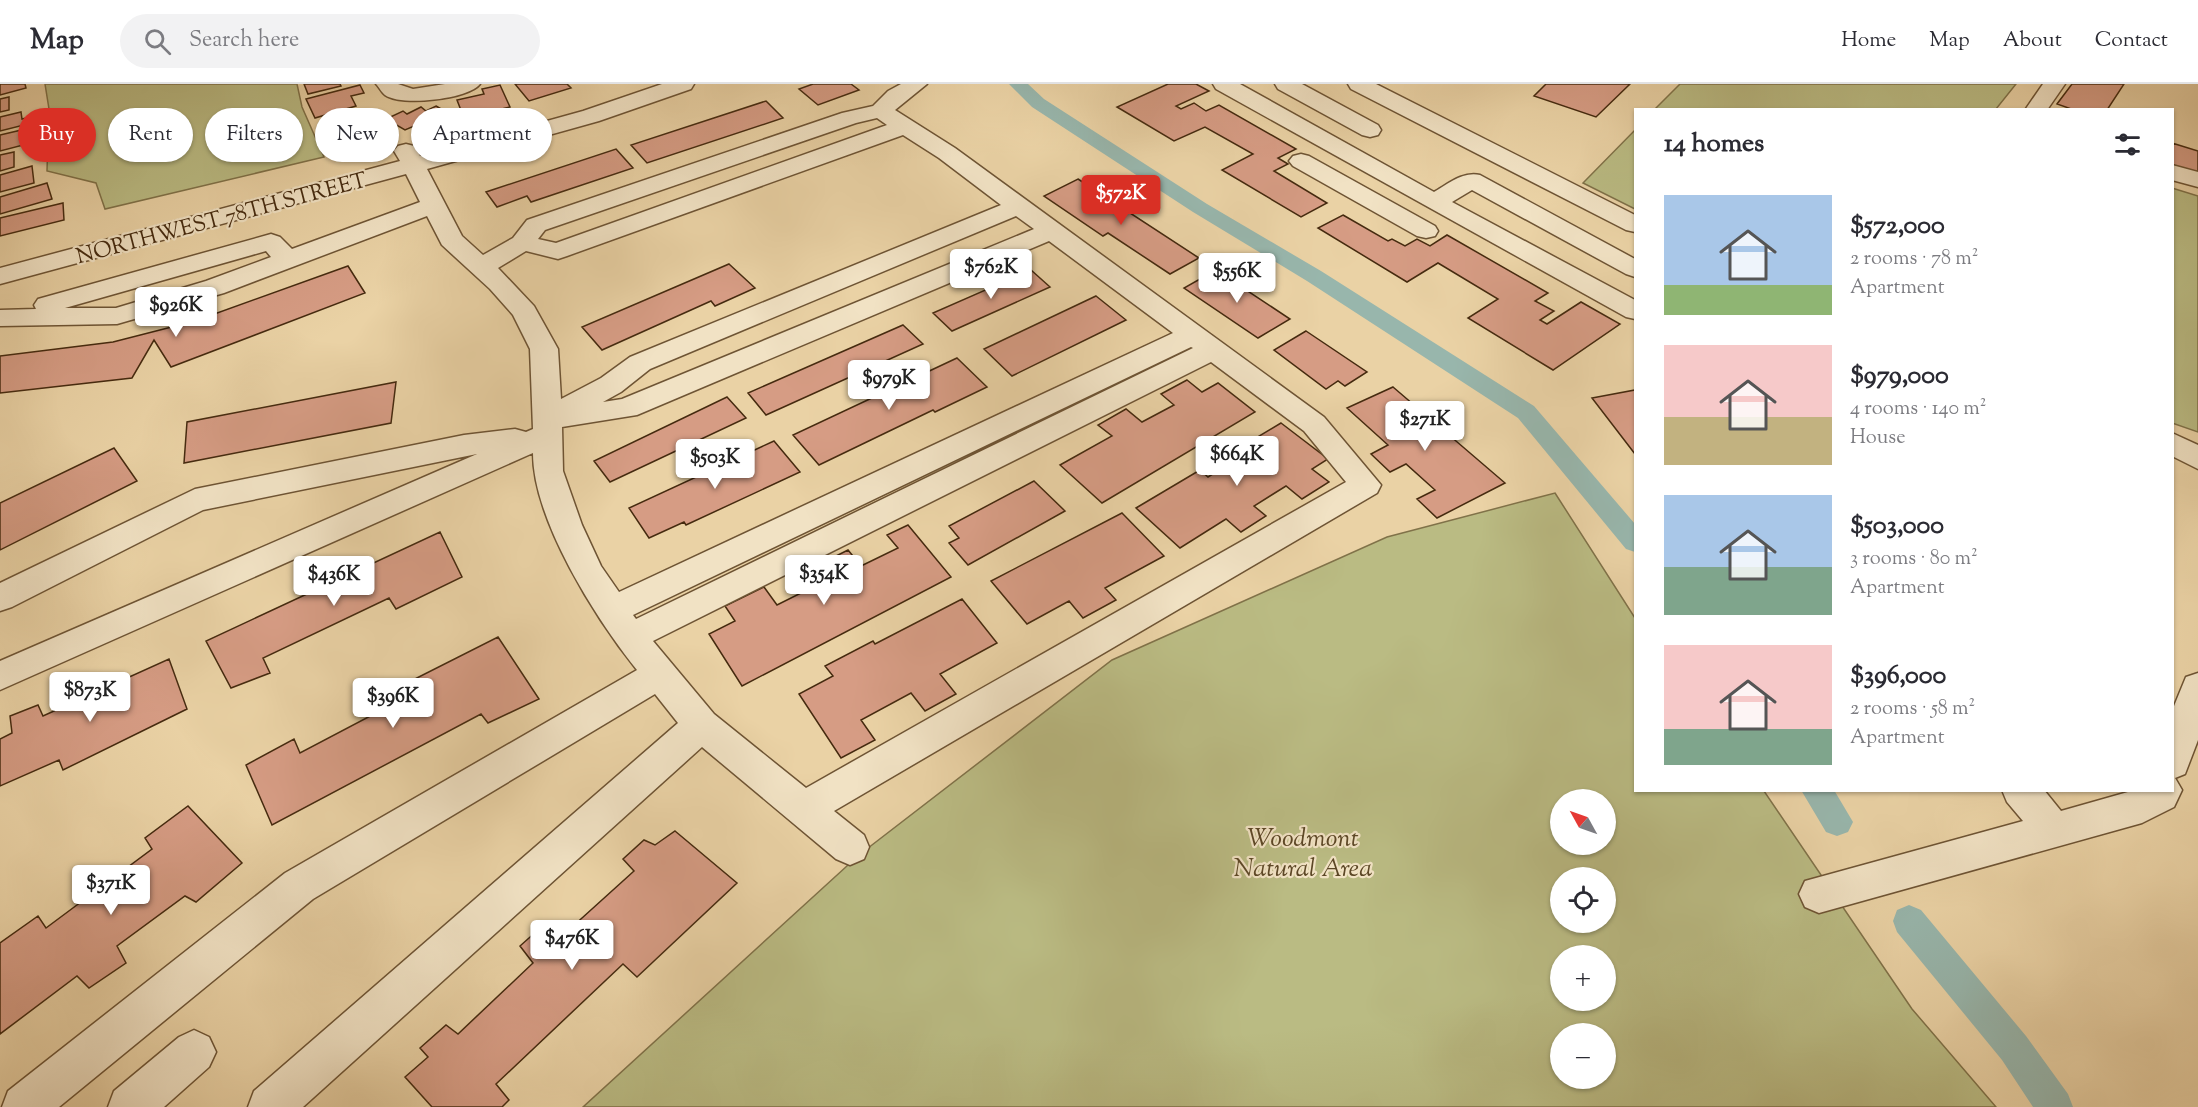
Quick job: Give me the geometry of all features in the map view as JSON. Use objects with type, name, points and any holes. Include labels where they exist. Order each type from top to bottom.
[{"type":"street","points":[[387,84],[396,93],[421,95],[469,84]]},
{"type":"street","name":"NORTHWEST 78TH STREET","points":[[0,276],[409,159],[642,84]]},
{"type":"street","name":"NORTHWEST 78TH STREET","points":[[0,256],[591,116],[683,84]]},
{"type":"street","points":[[893,118],[896,96],[916,84]]},
{"type":"street","points":[[1224,84],[1394,177],[1434,202],[1634,309]]},
{"type":"street","points":[[1286,84],[1370,130]]},
{"type":"street","points":[[1359,84],[1634,224]]},
{"type":"street","points":[[2037,108],[2054,84]]},
{"type":"street","points":[[1337,146],[1410,110]]},
{"type":"street","points":[[480,268],[522,243],[536,225],[850,118],[893,118],[947,153],[1053,230],[1314,424],[1366,485],[804,809]]},
{"type":"street","points":[[522,243],[558,251],[893,118]]},
{"type":"street","points":[[409,159],[451,240],[499,283],[525,312],[544,349],[548,471],[566,525],[588,572],[612,610],[630,637],[701,725],[850,847]]},
{"type":"street","points":[[1301,161],[1425,231]]},
{"type":"street","points":[[2174,172],[2198,180]]},
{"type":"street","points":[[1362,195],[1394,177]]},
{"type":"street","points":[[1434,202],[1472,180],[1634,268]]},
{"type":"street","points":[[1,318],[271,242],[287,259],[432,206]]},
{"type":"street","points":[[0,676],[547,427],[640,363],[1019,206]]},
{"type":"street","points":[[0,598],[195,500],[547,427],[627,408],[1053,230]]},
{"type":"street","points":[[612,610],[1205,342]]},
{"type":"street","points":[[630,637],[1205,342]]},
{"type":"street","points":[[2174,444],[2198,458]]},
{"type":"street","points":[[24,1107],[299,886],[660,674]]},
{"type":"street","points":[[2174,757],[2198,687]]},
{"type":"street","points":[[270,1107],[701,725]]},
{"type":"street","points":[[2022,792],[2054,831]]},
{"type":"street","points":[[1819,894],[2142,806],[2162,792]]},
{"type":"street","points":[[130,1107],[194,1052]]},
{"type":"green space","points":[[45,84],[297,84],[302,108],[205,108],[205,162],[303,162],[105,209],[96,183],[47,171],[47,162],[96,162],[96,108],[49,108]]},
{"type":"green space","points":[[1680,84],[2016,84],[1997,108],[1656,108]]},
{"type":"green space","points":[[303,109],[315,137],[315,159],[303,162]]},
{"type":"green space","points":[[1634,131],[1634,208],[1583,183]]},
{"type":"green space","points":[[2174,189],[2198,196],[2198,432],[2174,424]]},
{"type":"green space","name":"Woodmont Natural Area","points":[[1555,493],[1634,616],[1634,792],[1765,792],[1912,1009],[1996,1107],[583,1107],[859,855],[1112,660],[1387,537]]},
{"type":"building","points":[[0,84],[25,84],[26,88],[0,95]]},
{"type":"building","points":[[304,84],[340,84],[341,86],[308,94]]},
{"type":"building","points":[[515,84],[567,84],[571,88],[529,101]]},
{"type":"building","points":[[813,84],[851,84],[859,90],[818,105],[799,89]]},
{"type":"building","points":[[1168,84],[1196,84],[1209,91],[1176,106],[1181,109],[1194,103],[1206,111],[1219,105],[1296,149],[1278,158],[1288,164],[1274,171],[1327,203],[1301,217],[1222,170],[1253,154],[1205,127],[1174,141],[1117,107]]},
{"type":"building","points":[[1546,84],[1630,84],[1596,117],[1534,96]]},
{"type":"building","points":[[2072,84],[2124,84],[2108,108],[2068,108],[2057,104]]},
{"type":"building","points":[[360,85],[364,93],[351,96],[356,106],[315,108],[315,118],[306,99]]},
{"type":"building","points":[[500,85],[510,107],[460,108],[457,100],[484,94],[482,89]]},
{"type":"building","points":[[9,97],[9,110],[0,112],[0,99]]},
{"type":"building","points":[[766,101],[783,118],[647,163],[631,145]]},
{"type":"building","points":[[403,111],[407,114],[411,112],[411,127],[405,130],[399,127],[399,113]]},
{"type":"building","points":[[18,113],[18,126],[0,131],[0,117]]},
{"type":"building","points":[[18,131],[18,146],[0,151],[0,135]]},
{"type":"building","points":[[2174,144],[2198,151],[2198,173],[2174,166]]},
{"type":"building","points":[[616,149],[633,168],[531,202],[527,196],[497,207],[486,192]]},
{"type":"building","points":[[14,152],[14,167],[0,171],[0,155]]},
{"type":"building","points":[[32,166],[34,183],[0,192],[0,175]]},
{"type":"building","points":[[1078,179],[1199,258],[1170,274],[1108,233],[1103,236],[1044,196]]},
{"type":"building","points":[[47,183],[52,199],[0,214],[0,197]]},
{"type":"building","points":[[63,203],[64,220],[0,236],[0,218]]},
{"type":"building","points":[[1343,215],[1388,241],[1392,239],[1405,246],[1417,239],[1430,246],[1447,235],[1548,293],[1535,301],[1554,311],[1540,320],[1547,324],[1581,302],[1620,324],[1553,370],[1468,318],[1498,299],[1438,263],[1407,282],[1318,228]]},
{"type":"building","points":[[729,264],[755,288],[715,306],[711,301],[602,350],[582,327]]},
{"type":"building","points":[[348,266],[365,293],[171,367],[154,340],[132,378],[0,393],[0,356],[113,342],[195,321]]},
{"type":"building","points":[[1031,270],[1050,287],[952,331],[933,313]]},
{"type":"building","points":[[1216,270],[1290,319],[1258,338],[1184,288]]},
{"type":"building","points":[[1096,296],[1126,320],[1012,376],[984,349]]},
{"type":"building","points":[[903,325],[923,344],[766,415],[748,393]]},
{"type":"building","points":[[1306,331],[1367,372],[1345,386],[1338,381],[1326,389],[1274,350]]},
{"type":"building","points":[[957,358],[987,387],[935,412],[933,410],[819,465],[793,435]]},
{"type":"building","points":[[1187,380],[1202,392],[1218,383],[1255,412],[1102,503],[1060,465],[1112,436],[1098,425],[1126,409],[1142,422],[1174,405],[1161,394]]},
{"type":"building","points":[[396,382],[391,423],[184,463],[187,422]]},
{"type":"building","points":[[1393,387],[1505,483],[1437,518],[1417,499],[1435,490],[1406,464],[1390,472],[1371,454],[1388,445],[1347,408]]},
{"type":"building","points":[[1634,390],[1634,453],[1592,398]]},
{"type":"building","points":[[727,397],[746,418],[610,482],[594,461]]},
{"type":"building","points":[[1281,423],[1328,459],[1312,469],[1329,482],[1302,499],[1286,486],[1254,506],[1266,516],[1241,532],[1226,519],[1180,548],[1136,508],[1200,470],[1208,477],[1221,469],[1214,463]]},
{"type":"building","points":[[774,441],[800,472],[686,525],[684,522],[649,538],[629,508]]},
{"type":"building","points":[[114,448],[137,481],[0,550],[0,503]]},
{"type":"building","points":[[1034,481],[1065,511],[968,565],[949,543],[959,538],[949,526]]},
{"type":"building","points":[[1122,513],[1164,556],[1105,588],[1116,600],[1083,618],[1069,601],[1027,624],[991,581]]},
{"type":"building","points":[[908,525],[951,577],[742,686],[709,634],[735,621],[725,606],[764,587],[777,605],[823,582],[812,568],[848,550],[861,566],[898,548],[887,535]]},
{"type":"building","points":[[440,532],[462,577],[396,609],[389,598],[263,658],[270,673],[231,688],[206,641]]},
{"type":"building","points":[[962,599],[997,643],[940,674],[956,694],[925,711],[911,693],[861,720],[875,740],[841,758],[799,694],[833,676],[825,666],[873,641],[875,644]]},
{"type":"building","points":[[498,637],[539,699],[488,723],[481,714],[272,825],[246,765],[294,739],[300,753],[397,702],[389,692]]},
{"type":"building","points":[[169,659],[187,709],[63,770],[59,760],[0,786],[0,739],[12,733],[10,716],[38,705],[43,716]]},
{"type":"building","points":[[188,806],[242,863],[196,902],[185,896],[117,946],[126,963],[89,988],[77,976],[0,1034],[0,943],[38,916],[46,928],[152,849],[145,838]]},
{"type":"building","points":[[675,831],[737,883],[637,977],[623,964],[496,1084],[509,1100],[502,1107],[432,1107],[405,1077],[428,1057],[420,1048],[446,1025],[458,1034],[533,963],[520,946],[547,922],[561,937],[634,871],[623,859],[644,840],[655,845]]},
{"type":"waterway","points":[[1018,84],[1038,103],[1200,208],[1314,276],[1526,412],[1634,541]]},
{"type":"waterway","points":[[1817,792],[1837,822]]},
{"type":"waterway","points":[[1909,921],[2014,1048],[2055,1107]]}]
